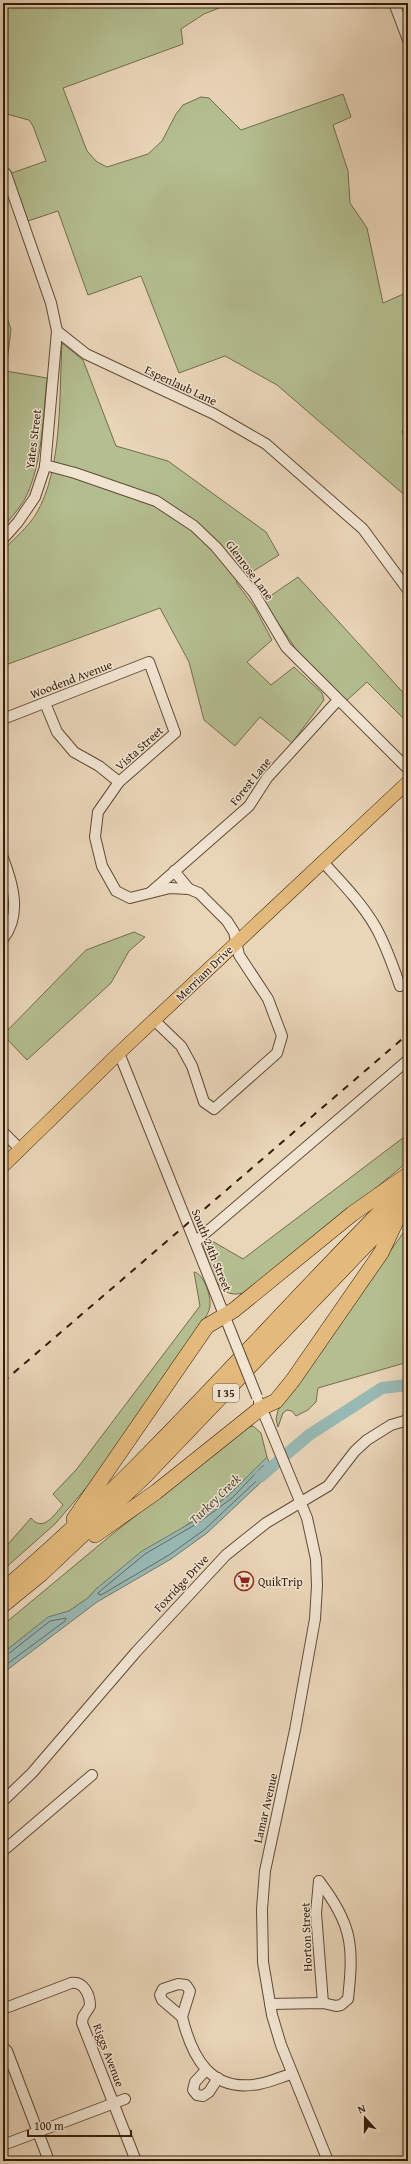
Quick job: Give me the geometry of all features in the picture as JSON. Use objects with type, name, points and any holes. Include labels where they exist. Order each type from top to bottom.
[{"type":"highway","points":[[60,1540],[202,1332],[352,1214],[408,1175]]},
{"type":"highway","name":"I 35","points":[[3,1590],[60,1540],[149,1455],[408,1184]]},
{"type":"highway","points":[[41,1574],[156,1492],[259,1403],[276,1401],[293,1380],[381,1253],[406,1203]]},
{"type":"highway","name":"I 35","points":[[3,1605],[41,1574],[143,1478],[406,1203]]},
{"type":"main road","name":"Merriam Drive","points":[[3,1166],[119,1053],[408,782]]},
{"type":"street","points":[[394,3],[408,40]]},
{"type":"street","points":[[3,170],[6,174],[51,303],[57,331]]},
{"type":"street","name":"Yates Street","points":[[3,539],[18,522],[35,496],[45,465],[57,331]]},
{"type":"street","name":"Espenlaub Lane","points":[[57,331],[86,354],[214,414],[266,444],[363,529],[408,590]]},
{"type":"street","name":"Glenrose Lane","points":[[45,465],[75,472],[156,501],[194,526],[216,547],[254,593],[286,647],[408,769]]},
{"type":"street","name":"Woodend Avenue","points":[[3,719],[148,662],[175,733]]},
{"type":"street","name":"Forest Lane","points":[[151,892],[249,806],[268,778],[338,700]]},
{"type":"street","points":[[45,703],[57,732],[74,752],[99,766],[119,782]]},
{"type":"street","name":"Vista Street","points":[[175,733],[119,782],[98,812],[95,837],[102,866],[116,891],[130,898],[170,888],[189,889]]},
{"type":"street","points":[[3,858],[12,881],[14,901],[13,920],[6,936]]},
{"type":"street","points":[[323,862],[354,896],[375,926],[390,957],[400,986]]},
{"type":"street","points":[[154,1020],[181,1046],[192,1066],[204,1102],[214,1109],[277,1053],[282,1036],[268,999],[237,950],[237,942],[234,932],[227,921],[198,894],[189,889],[174,871]]},
{"type":"street","name":"South 24th Street","points":[[119,1053],[225,1315],[269,1429],[282,1457]]},
{"type":"street","points":[[195,1242],[408,1060]]},
{"type":"street","points":[[3,1132],[20,1149]]},
{"type":"street","name":"Foxridge Drive","points":[[3,1801],[32,1773],[112,1678],[226,1555],[266,1524],[301,1504],[332,1483],[346,1462],[367,1440],[391,1426],[408,1420]]},
{"type":"street","name":"Lamar Avenue","points":[[282,1457],[307,1518],[313,1544],[317,1599],[295,1730],[268,1851],[263,1883],[262,1949],[270,2004],[291,2074],[324,2160]]},
{"type":"street","points":[[3,1851],[92,1775]]},
{"type":"street","name":"Horton Street","points":[[270,2004],[322,2003],[336,2006],[346,2002],[351,1968],[349,1937],[335,1902],[318,1881],[316,1913],[322,2003]]},
{"type":"street","name":"Riggs Avenue","points":[[3,2009],[71,1983],[81,1985],[87,1994],[90,2004],[89,2010],[83,2018],[82,2023],[113,2103]]},
{"type":"street","points":[[182,2016],[193,2053],[206,2070],[218,2078],[234,2084],[251,2086],[266,2083],[291,2074]]},
{"type":"street","points":[[3,2047],[7,2052],[49,2161]]},
{"type":"street","points":[[206,2070],[194,2086],[194,2092],[197,2094],[201,2096],[206,2095],[218,2078]]},
{"type":"street","points":[[4,2141],[38,2132],[125,2099]]},
{"type":"street","points":[[113,2103],[136,2161]]},
{"type":"green space","points":[[3,3],[232,3],[204,14],[181,29],[183,44],[63,88],[87,151],[97,162],[107,167],[148,154],[162,141],[176,114],[183,105],[201,97],[209,98],[241,130],[343,94],[351,117],[333,125],[348,171],[350,203],[367,228],[383,303],[408,292],[408,428],[402,431],[408,447],[408,498],[277,385],[225,356],[179,373],[141,276],[88,295],[58,211],[25,222],[9,174],[46,161],[33,126],[29,120],[3,113],[3,43],[5,17]]},
{"type":"green space","points":[[3,306],[11,329],[6,371],[47,378],[42,435],[34,477],[18,510],[3,528]]},
{"type":"green space","points":[[62,343],[83,360],[116,446],[168,461],[266,532],[279,555],[236,582],[255,608],[272,640],[247,662],[271,685],[294,667],[322,693],[324,700],[292,743],[260,717],[235,746],[204,720],[189,662],[160,608],[3,666],[3,550],[33,519],[45,496],[51,475],[60,408]]},
{"type":"green space","points":[[298,577],[408,698],[408,723],[367,682],[345,702],[300,655],[263,601]]},
{"type":"green space","points":[[134,932],[145,937],[129,951],[111,983],[27,1060],[3,1035],[86,950]]},
{"type":"green space","points":[[408,1134],[408,1161],[399,1169],[249,1291],[238,1294],[229,1293],[222,1289],[213,1274],[203,1246],[207,1238],[243,1259]]},
{"type":"green space","points":[[408,1226],[408,1362],[318,1388],[316,1402],[308,1410],[296,1416],[292,1411],[287,1410],[283,1413],[278,1427],[276,1419],[278,1410]]},
{"type":"green space","points":[[194,1272],[197,1273],[203,1280],[209,1296],[209,1309],[204,1320],[93,1480],[55,1524],[3,1570],[3,1550],[31,1518],[40,1524],[44,1523],[53,1517],[63,1505],[53,1494],[76,1470],[200,1306]]},
{"type":"green space","points":[[253,1426],[261,1433],[267,1457],[229,1495],[96,1589],[88,1598],[69,1611],[48,1618],[3,1653],[3,1625],[110,1536],[248,1427]]},
{"type":"water","points":[[267,1457],[273,1471],[207,1533],[171,1559],[97,1602],[3,1673],[3,1653],[48,1617],[69,1611],[88,1598],[96,1589],[142,1551],[196,1520],[229,1495]]},
{"type":"waterway","name":"Turkey Creek","points":[[260,1477],[309,1435],[382,1388],[408,1385]]},
{"type":"railway","points":[[3,1382],[408,1034]]},
{"type":"place","name":"QuikTrip","points":[[244,1581]]}]
